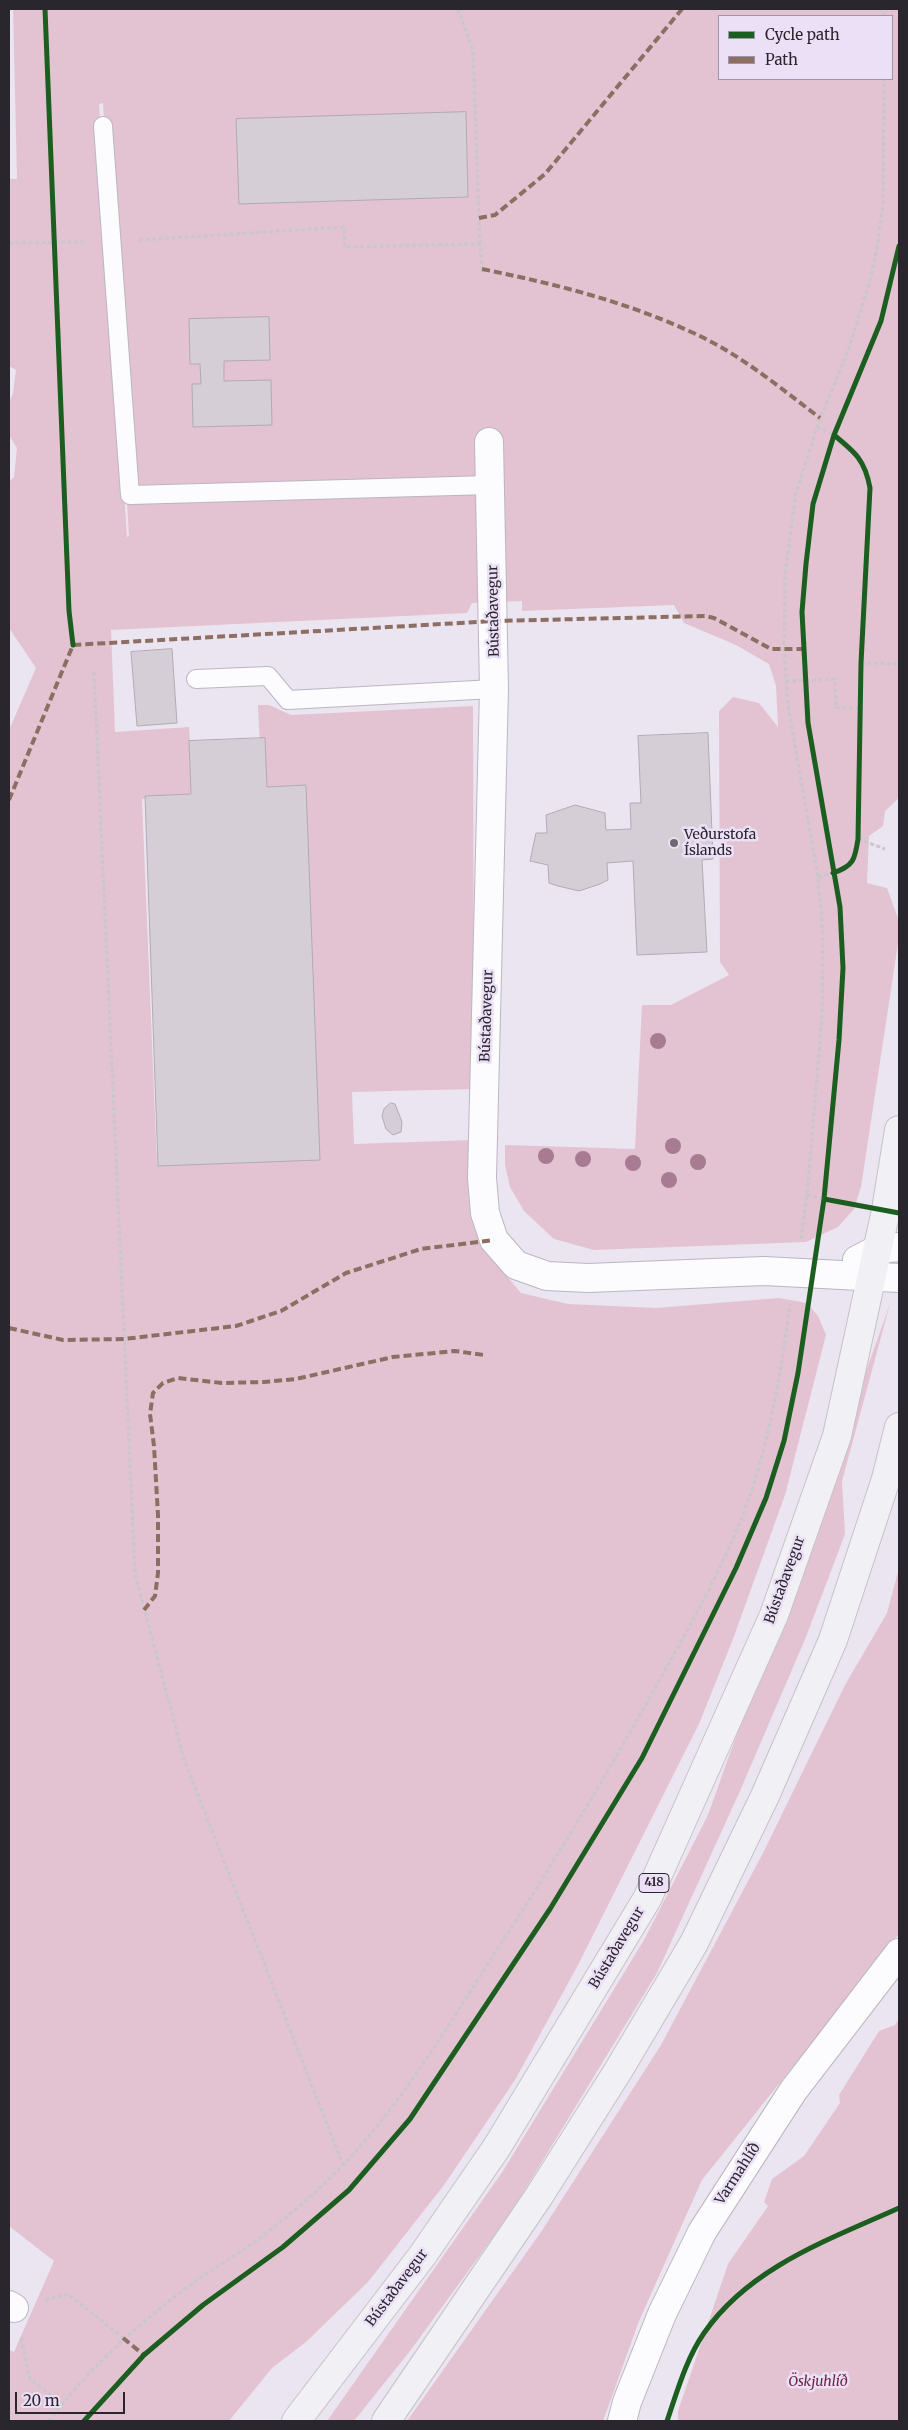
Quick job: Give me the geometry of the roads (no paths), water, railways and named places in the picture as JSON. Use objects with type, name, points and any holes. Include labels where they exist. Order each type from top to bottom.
[{"type":"main road","name":"Bústaðavegur","points":[[296,2421],[422,2256],[497,2147],[647,1899],[774,1615],[837,1436],[873,1276],[889,1248],[899,1130]]},
{"type":"main road","points":[[386,2421],[539,2196],[618,2071],[694,1944],[765,1796],[833,1640],[886,1479],[899,1427]]},
{"type":"main road","points":[[886,1479],[899,1455]]},
{"type":"street","name":"Bústaðavegur","points":[[489,442],[494,689],[482,1178],[485,1213],[494,1240],[516,1265],[547,1276],[588,1278],[764,1271],[899,1278]]},
{"type":"street","points":[[829,1275],[889,1248]]},
{"type":"street","name":"Varmahlíð","points":[[622,2421],[627,2402],[662,2314],[702,2232],[792,2091],[894,1969]]},
{"type":"lane","points":[[103,126],[130,495],[490,485]]},
{"type":"lane","points":[[196,679],[268,676],[288,700],[494,689]]},
{"type":"place","name":"Veðurstofa Íslands","points":[[674,843]]},
{"type":"park label","name":"Öskjuhlíð","points":[[818,2382]]}]
